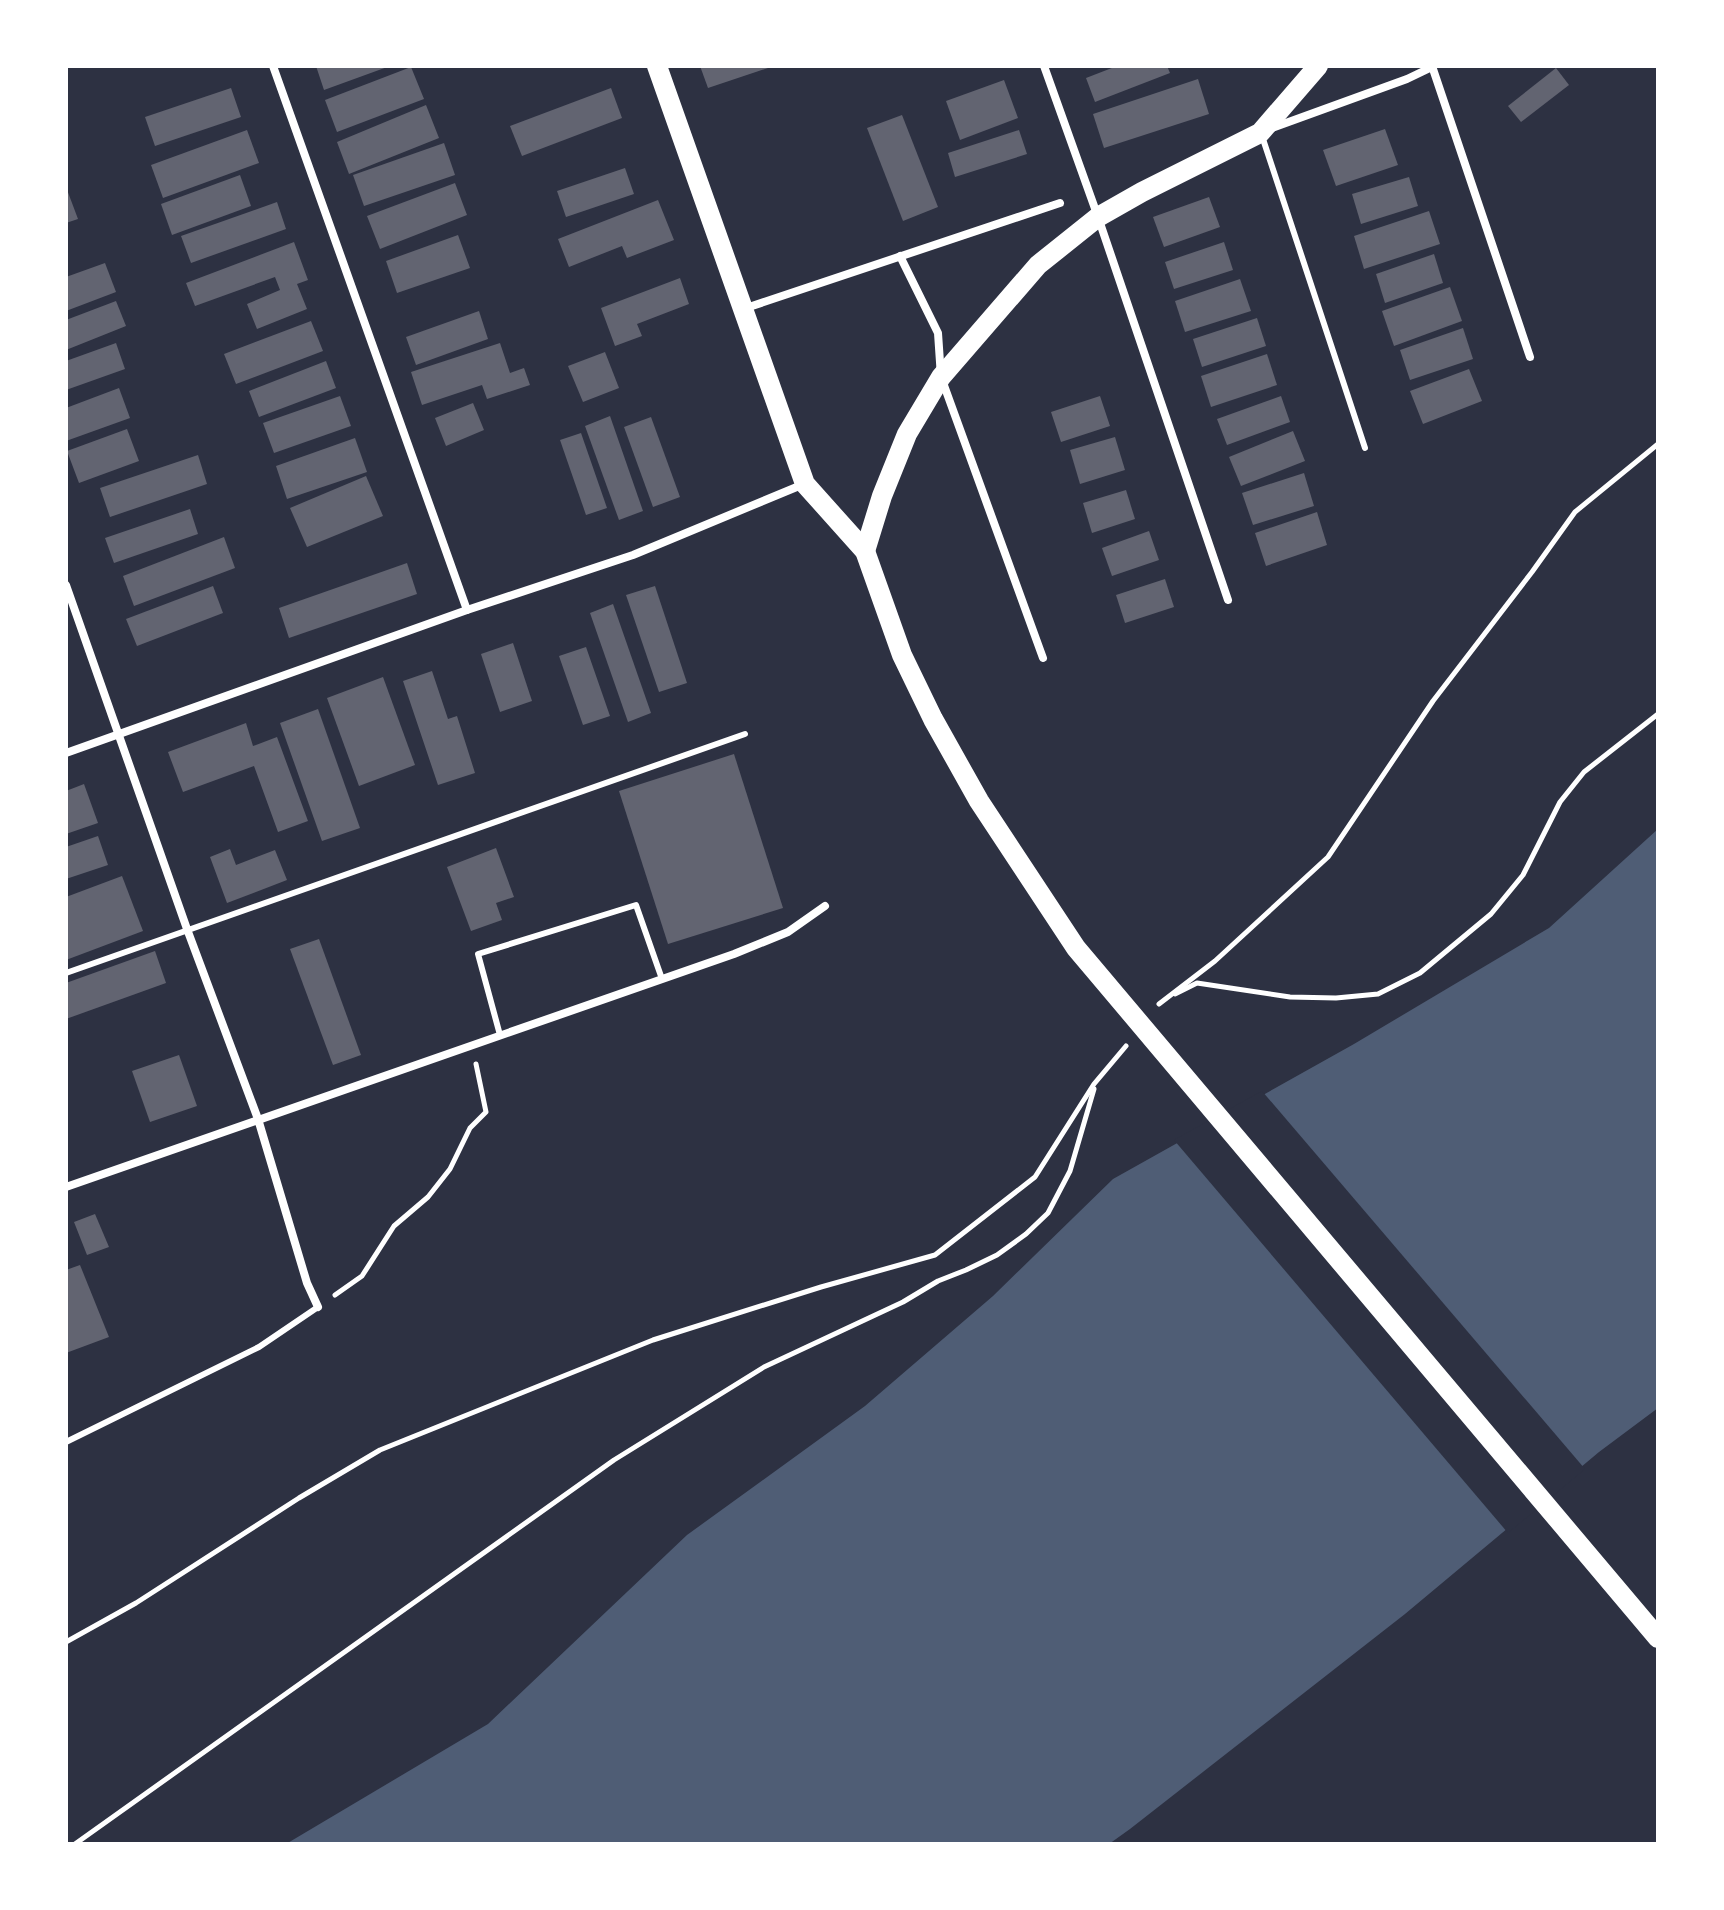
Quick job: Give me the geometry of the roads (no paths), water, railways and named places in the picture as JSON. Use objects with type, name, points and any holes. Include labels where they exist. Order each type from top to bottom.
[{"type":"main road","points":[[657,66],[805,484],[865,551],[891,628],[933,719],[979,801],[1076,948],[1658,1638]]},
{"type":"main road","points":[[865,551],[882,496],[907,434],[941,377],[1038,265],[1098,217],[1260,133],[1318,66]]},
{"type":"street","points":[[273,66],[467,610]]},
{"type":"street","points":[[1044,66],[1228,600]]},
{"type":"street","points":[[1260,133],[1407,79],[1432,66],[1530,357]]},
{"type":"street","points":[[744,309],[1060,203]]},
{"type":"street","points":[[900,256],[938,333],[941,377],[1043,658]]},
{"type":"street","points":[[66,753],[467,610],[633,555],[805,484]]},
{"type":"street","points":[[66,585],[187,929],[258,1119],[307,1283],[318,1307]]},
{"type":"street","points":[[66,1187],[734,954],[788,932],[825,906]]},
{"type":"lane","points":[[1260,133],[1365,448]]},
{"type":"lane","points":[[66,973],[745,734]]},
{"type":"lane","points":[[500,1035],[478,954],[636,905],[662,979]]},
{"type":"lane","points":[[66,1442],[259,1347],[318,1307]]},
{"type":"water","points":[[1658,829],[1658,1408],[1599,1452],[1405,1614],[1130,1829],[1109,1844],[286,1844],[488,1724],[687,1535],[865,1406],[993,1296],[1113,1179],[1354,1044],[1549,928]]}]
